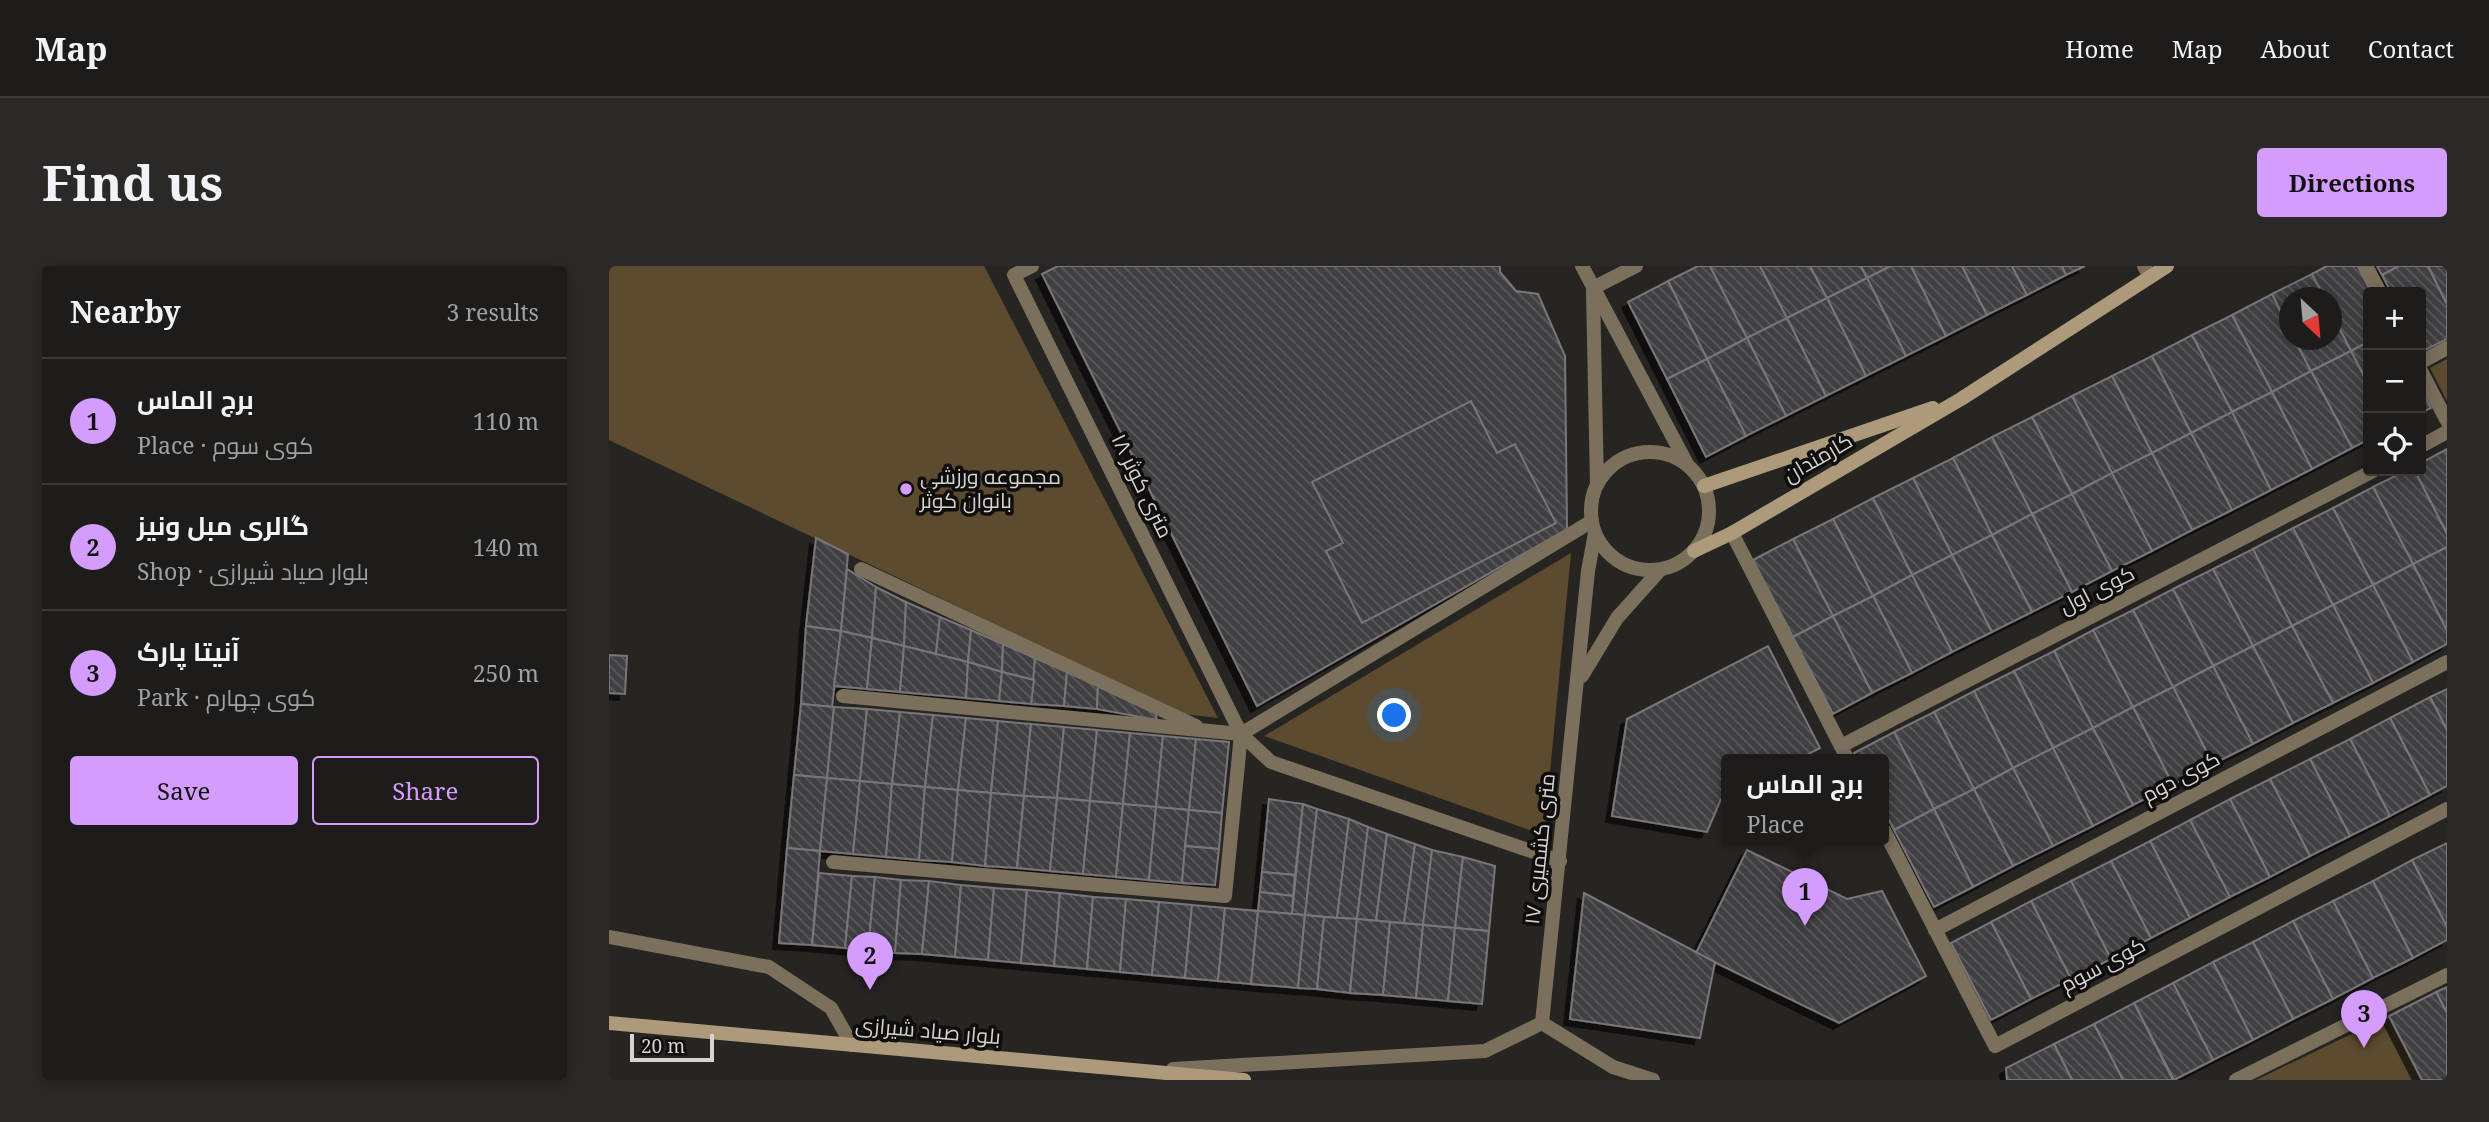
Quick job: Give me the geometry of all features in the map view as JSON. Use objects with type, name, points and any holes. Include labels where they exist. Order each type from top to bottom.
[{"type":"main road","name":"کارمندان","points":[[1694,551],[1732,533],[1961,399],[2147,271],[2167,266]]},
{"type":"main road","name":"کارمندان","points":[[1704,486],[1961,399]]},
{"type":"main road","name":"بلوار صیاد شیرازی","points":[[609,1024],[1244,1080]]},
{"type":"street","name":"۱۸ متری کوثر","points":[[1032,266],[1014,275],[1241,734]]},
{"type":"street","points":[[1582,266],[1687,464],[1704,486],[1709,502],[1709,519],[1704,536],[1694,551],[1679,563],[1660,570],[1640,570],[1621,563],[1605,550],[1593,527],[1593,496],[1597,485],[1610,468],[1627,456],[1647,452],[1668,454],[1687,464]]},
{"type":"street","points":[[1593,288],[1636,266]]},
{"type":"street","points":[[2366,266],[2377,287]]},
{"type":"street","points":[[1593,288],[1597,485]]},
{"type":"street","points":[[2426,359],[2447,348]]},
{"type":"street","points":[[2426,381],[2447,421]]},
{"type":"street","points":[[2426,443],[2447,432]]},
{"type":"street","name":"کوی اول","points":[[1841,746],[2363,476]]},
{"type":"street","points":[[843,696],[1241,734],[1593,527]]},
{"type":"street","name":"۱۷ متری کشمیری","points":[[1542,1023],[1593,527]]},
{"type":"street","points":[[1732,533],[1845,754]]},
{"type":"street","points":[[861,569],[1207,731]]},
{"type":"street","points":[[1579,680],[1617,618],[1660,570]]},
{"type":"street","name":"کوی دوم","points":[[1935,930],[2447,662]]},
{"type":"street","points":[[1241,734],[1271,762],[1560,861]]},
{"type":"street","points":[[833,862],[1226,896],[1241,734]]},
{"type":"street","name":"کوی سوم","points":[[1889,840],[1994,1046],[2447,809]]},
{"type":"street","points":[[609,937],[769,967],[831,1008],[852,1045]]},
{"type":"street","points":[[2236,1080],[2447,975]]},
{"type":"street","points":[[1144,1071],[1485,1051],[1542,1023],[1613,1067],[1653,1080]]},
{"type":"shaded area","name":"مجموعه ورزشی بانوان کوثر","points":[[609,266],[984,266],[1218,718],[1184,714],[609,440]]},
{"type":"shaded area","points":[[2447,359],[2447,401],[2430,368]]},
{"type":"shaded area","points":[[1571,553],[1544,835],[1264,736]]},
{"type":"shaded area","points":[[2389,1016],[2422,1080],[2256,1080]]},
{"type":"building","points":[[1058,266],[1500,266],[1500,272],[1516,291],[1538,294],[1565,356],[1567,529],[1257,706],[1042,274]]},
{"type":"building","points":[[1698,266],[1710,266],[1747,338],[1707,359],[1668,281]]},
{"type":"building","points":[[1710,266],[1760,266],[1787,318],[1747,338]]},
{"type":"building","points":[[1760,266],[1810,266],[1827,298],[1787,318]]},
{"type":"building","points":[[1810,266],[1861,266],[1867,278],[1827,298]]},
{"type":"building","points":[[1861,266],[1891,266],[1867,278]]},
{"type":"building","points":[[1891,266],[1911,266],[1946,336],[1906,356],[1867,278]]},
{"type":"building","points":[[1911,266],[1962,266],[1987,315],[1946,336]]},
{"type":"building","points":[[1962,266],[2012,266],[2027,295],[1987,315]]},
{"type":"building","points":[[2012,266],[2062,266],[2066,275],[2027,295]]},
{"type":"building","points":[[2062,266],[2085,266],[2066,275]]},
{"type":"building","points":[[2327,266],[2358,266],[2368,287],[2363,287],[2363,345],[2351,351],[2342,333],[2342,287],[2318,287],[2312,274]]},
{"type":"building","points":[[2377,266],[2399,266],[2382,275]]},
{"type":"building","points":[[2399,266],[2428,266],[2447,304],[2447,339],[2426,350],[2426,287],[2388,287],[2382,275]]},
{"type":"building","points":[[2428,266],[2447,266],[2447,304]]},
{"type":"building","points":[[2312,274],[2318,287],[2286,287]]},
{"type":"building","points":[[1867,278],[1906,356],[1866,376],[1827,298]]},
{"type":"building","points":[[1668,281],[1707,359],[1667,379],[1628,302]]},
{"type":"building","points":[[2279,290],[2279,308],[2272,294]]},
{"type":"building","points":[[2272,294],[2279,308],[2279,350],[2300,350],[2311,371],[2272,392],[2232,315]]},
{"type":"building","points":[[1827,298],[1866,376],[1826,396],[1787,318]]},
{"type":"building","points":[[2232,315],[2272,392],[2232,412],[2192,335]]},
{"type":"building","points":[[1787,318],[1826,396],[1786,416],[1747,338]]},
{"type":"building","points":[[2342,333],[2351,351],[2311,371],[2300,350],[2342,350]]},
{"type":"building","points":[[2192,335],[2232,412],[2191,433],[2152,356]]},
{"type":"building","points":[[1747,338],[1786,416],[1746,436],[1707,359]]},
{"type":"building","points":[[2363,345],[2363,374],[2351,351]]},
{"type":"building","points":[[2351,351],[2363,374],[2363,442],[2352,448],[2311,371]]},
{"type":"building","points":[[2152,356],[2191,433],[2152,453],[2112,376]]},
{"type":"building","points":[[1707,359],[1746,436],[1706,457],[1667,379]]},
{"type":"building","points":[[2311,371],[2352,448],[2312,469],[2272,392]]},
{"type":"building","points":[[2112,376],[2152,453],[2112,473],[2072,396]]},
{"type":"building","points":[[2272,392],[2312,469],[2271,490],[2232,412]]},
{"type":"building","points":[[2072,396],[2112,473],[2072,494],[2032,417]]},
{"type":"building","points":[[2426,398],[2431,408],[2426,410]]},
{"type":"building","points":[[1471,401],[1497,453],[1515,444],[1556,523],[1362,623],[1326,551],[1343,543],[1312,482]]},
{"type":"building","points":[[2232,412],[2271,490],[2232,510],[2191,433]]},
{"type":"building","points":[[2032,417],[2072,494],[2032,514],[1992,437]]},
{"type":"building","points":[[2191,433],[2232,510],[2192,530],[2152,453]]},
{"type":"building","points":[[1992,437],[2032,514],[1992,535],[1953,458]]},
{"type":"building","points":[[2447,449],[2447,534],[2418,476],[2426,476],[2426,460]]},
{"type":"building","points":[[2152,453],[2192,530],[2152,551],[2112,473]]},
{"type":"building","points":[[1953,458],[1992,535],[1952,555],[1913,478]]},
{"type":"building","points":[[2112,473],[2152,551],[2112,571],[2072,494]]},
{"type":"building","points":[[2395,476],[2418,476],[2447,534],[2447,547],[2413,564],[2373,487]]},
{"type":"building","points":[[1913,478],[1952,555],[1912,575],[1873,498]]},
{"type":"building","points":[[2373,487],[2413,564],[2373,585],[2333,508]]},
{"type":"building","points":[[2072,494],[2112,571],[2072,592],[2032,514]]},
{"type":"building","points":[[1873,498],[1912,575],[1873,596],[1833,519]]},
{"type":"building","points":[[2333,508],[2373,585],[2333,605],[2293,528]]},
{"type":"building","points":[[2032,514],[2072,592],[2032,612],[1992,535]]},
{"type":"building","points":[[1833,519],[1873,596],[1833,616],[1793,539]]},
{"type":"building","points":[[2293,528],[2333,605],[2292,626],[2253,549]]},
{"type":"building","points":[[1992,535],[2032,612],[1992,632],[1952,555]]},
{"type":"building","points":[[816,538],[848,554],[841,631],[806,626]]},
{"type":"building","points":[[1793,539],[1833,616],[1793,637],[1753,560]]},
{"type":"building","points":[[2447,547],[2447,631],[2413,564]]},
{"type":"building","points":[[2253,549],[2292,626],[2253,646],[2213,569]]},
{"type":"building","points":[[1952,555],[1992,632],[1952,652],[1912,575]]},
{"type":"building","points":[[2413,564],[2447,631],[2447,644],[2413,662],[2373,585]]},
{"type":"building","points":[[847,569],[876,587],[872,638],[841,631]]},
{"type":"building","points":[[2213,569],[2253,646],[2213,666],[2173,589]]},
{"type":"building","points":[[1912,575],[1952,652],[1912,673],[1873,596]]},
{"type":"building","points":[[2373,585],[2413,662],[2373,683],[2333,605]]},
{"type":"building","points":[[876,587],[906,602],[904,646],[872,638]]},
{"type":"building","points":[[2173,589],[2213,666],[2173,687],[2133,610]]},
{"type":"building","points":[[1873,596],[1912,673],[1872,693],[1833,616]]},
{"type":"building","points":[[906,602],[940,617],[936,654],[904,646]]},
{"type":"building","points":[[2333,605],[2373,683],[2333,703],[2292,626]]},
{"type":"building","points":[[2133,610],[2173,687],[2133,707],[2093,630]]},
{"type":"building","points":[[1833,616],[1872,693],[1833,714],[1793,637]]},
{"type":"building","points":[[940,617],[971,630],[968,662],[936,654]]},
{"type":"building","points":[[806,626],[841,631],[832,707],[801,704]]},
{"type":"building","points":[[2292,626],[2333,703],[2293,723],[2253,646]]},
{"type":"building","points":[[971,630],[1003,644],[1002,672],[968,662]]},
{"type":"building","points":[[2093,630],[2133,707],[2093,728],[2054,651]]},
{"type":"building","points":[[841,631],[872,638],[867,689],[834,686]]},
{"type":"building","points":[[872,638],[904,646],[900,692],[867,689]]},
{"type":"building","points":[[1003,644],[1035,658],[1034,680],[1002,672]]},
{"type":"building","points":[[904,646],[968,662],[966,698],[900,692]]},
{"type":"building","points":[[1768,646],[1820,748],[1808,754],[1721,754],[1721,799],[1707,832],[1612,816],[1627,719]]},
{"type":"building","points":[[2253,646],[2293,723],[2253,744],[2213,666]]},
{"type":"building","points":[[2054,651],[2093,728],[2053,748],[2014,671]]},
{"type":"building","points":[[609,655],[627,656],[625,694],[609,693]]},
{"type":"building","points":[[1035,658],[1067,672],[1064,706],[1031,704]]},
{"type":"building","points":[[968,662],[1002,672],[999,701],[966,698]]},
{"type":"building","points":[[2213,666],[2253,744],[2213,764],[2173,687]]},
{"type":"building","points":[[2014,671],[2053,748],[2013,768],[1974,691]]},
{"type":"building","points":[[1002,672],[1034,680],[1031,704],[999,701]]},
{"type":"building","points":[[1067,672],[1098,684],[1097,709],[1064,706]]},
{"type":"building","points":[[1098,684],[1155,712],[1157,720],[1097,709]]},
{"type":"building","points":[[2173,687],[2213,764],[2173,785],[2133,707]]},
{"type":"building","points":[[2447,689],[2447,730],[2430,697]]},
{"type":"building","points":[[1974,691],[2013,768],[1974,789],[1934,712]]},
{"type":"building","points":[[2430,697],[2447,730],[2447,786],[2430,795],[2390,718]]},
{"type":"building","points":[[801,704],[834,707],[827,778],[794,775]]},
{"type":"building","points":[[834,707],[867,709],[860,781],[827,778]]},
{"type":"building","points":[[2133,707],[2173,785],[2133,805],[2093,728]]},
{"type":"building","points":[[867,709],[900,712],[892,784],[860,781]]},
{"type":"building","points":[[900,712],[933,715],[925,787],[892,784]]},
{"type":"building","points":[[1934,712],[1974,789],[1934,809],[1894,732]]},
{"type":"building","points":[[933,715],[966,718],[958,790],[925,787]]},
{"type":"building","points":[[966,718],[998,721],[991,793],[958,790]]},
{"type":"building","points":[[2390,718],[2430,795],[2390,816],[2350,739]]},
{"type":"building","points":[[998,721],[1031,724],[1024,796],[991,793]]},
{"type":"building","points":[[1031,724],[1064,727],[1057,798],[1024,796]]},
{"type":"building","points":[[1064,727],[1097,730],[1090,801],[1057,798]]},
{"type":"building","points":[[2093,728],[2133,805],[2093,826],[2053,748]]},
{"type":"building","points":[[1097,730],[1130,733],[1123,804],[1090,801]]},
{"type":"building","points":[[1894,732],[1934,809],[1894,830],[1889,820],[1889,754],[1854,753]]},
{"type":"building","points":[[1130,733],[1163,736],[1156,807],[1123,804]]},
{"type":"building","points":[[1163,736],[1196,739],[1189,810],[1156,807]]},
{"type":"building","points":[[1196,739],[1229,742],[1222,813],[1189,810]]},
{"type":"building","points":[[2350,739],[2390,816],[2350,836],[2310,759]]},
{"type":"building","points":[[2053,748],[2093,826],[2053,846],[2013,768]]},
{"type":"building","points":[[2310,759],[2350,836],[2310,856],[2270,779]]},
{"type":"building","points":[[2013,768],[2053,846],[2013,866],[1974,789]]},
{"type":"building","points":[[794,775],[827,778],[820,851],[787,848]]},
{"type":"building","points":[[827,778],[860,781],[853,854],[820,851]]},
{"type":"building","points":[[2270,779],[2310,856],[2270,877],[2230,799]]},
{"type":"building","points":[[860,781],[892,784],[886,857],[853,854]]},
{"type":"building","points":[[892,784],[925,787],[919,860],[886,857]]},
{"type":"building","points":[[925,787],[958,790],[952,862],[919,860]]},
{"type":"building","points":[[1974,789],[2013,866],[1973,887],[1934,809]]},
{"type":"building","points":[[958,790],[991,793],[985,866],[952,862]]},
{"type":"building","points":[[991,793],[1024,796],[1017,868],[985,866]]},
{"type":"building","points":[[1024,796],[1057,798],[1050,871],[1017,868]]},
{"type":"building","points":[[1057,798],[1090,801],[1083,874],[1050,871]]},
{"type":"building","points":[[1269,799],[1303,804],[1295,875],[1262,872]]},
{"type":"building","points":[[2230,799],[2270,877],[2230,897],[2190,820]]},
{"type":"building","points":[[1090,801],[1123,804],[1116,877],[1083,874]]},
{"type":"building","points":[[1123,804],[1156,807],[1149,880],[1116,877]]},
{"type":"building","points":[[1303,804],[1317,809],[1305,915],[1292,914]]},
{"type":"building","points":[[1156,807],[1189,810],[1182,883],[1149,880]]},
{"type":"building","points":[[1317,809],[1349,819],[1337,918],[1305,915]]},
{"type":"building","points":[[1934,809],[1973,887],[1934,907],[1894,830]]},
{"type":"building","points":[[1189,810],[1222,813],[1219,849],[1185,846]]},
{"type":"building","points":[[1349,819],[1368,827],[1357,919],[1337,918]]},
{"type":"building","points":[[2190,820],[2230,897],[2190,918],[2150,841]]},
{"type":"building","points":[[1368,827],[1387,834],[1376,921],[1357,919]]},
{"type":"building","points":[[1387,834],[1415,844],[1404,923],[1376,921]]},
{"type":"building","points":[[2150,841],[2190,918],[2151,938],[2111,861]]},
{"type":"building","points":[[2447,843],[2447,927],[2412,860]]},
{"type":"building","points":[[1415,844],[1432,850],[1423,925],[1404,923]]},
{"type":"building","points":[[1185,846],[1219,849],[1215,885],[1182,883]]},
{"type":"building","points":[[787,848],[820,851],[812,945],[779,943]]},
{"type":"building","points":[[1432,850],[1463,857],[1455,928],[1423,925]]},
{"type":"building","points":[[1747,850],[1847,899],[1882,891],[1926,976],[1839,1023],[1696,953]]},
{"type":"building","points":[[1463,857],[1495,866],[1489,931],[1455,928]]},
{"type":"building","points":[[2412,860],[2447,927],[2447,940],[2413,958],[2373,881]]},
{"type":"building","points":[[2111,861],[2151,938],[2111,959],[2071,881]]},
{"type":"building","points":[[1262,872],[1295,875],[1293,896],[1260,892]]},
{"type":"building","points":[[819,873],[852,876],[845,948],[812,945]]},
{"type":"building","points":[[852,876],[875,877],[868,950],[845,948]]},
{"type":"building","points":[[875,877],[901,880],[895,953],[868,950]]},
{"type":"building","points":[[901,880],[929,881],[922,954],[895,953]]},
{"type":"building","points":[[929,881],[961,885],[955,957],[922,954]]},
{"type":"building","points":[[2071,881],[2111,959],[2071,979],[2031,901]]},
{"type":"building","points":[[2373,881],[2413,958],[2373,978],[2333,901]]},
{"type":"building","points":[[961,885],[994,888],[988,960],[955,957]]},
{"type":"building","points":[[994,888],[1027,890],[1021,963],[988,960]]},
{"type":"building","points":[[1027,890],[1060,893],[1054,966],[1021,963]]},
{"type":"building","points":[[1260,892],[1293,896],[1292,914],[1258,911]]},
{"type":"building","points":[[1060,893],[1093,897],[1087,969],[1054,966]]},
{"type":"building","points":[[1584,893],[1715,962],[1700,1038],[1570,1019]]},
{"type":"building","points":[[1093,897],[1126,899],[1120,972],[1087,969]]},
{"type":"building","points":[[1126,899],[1159,902],[1152,975],[1120,972]]},
{"type":"building","points":[[2031,901],[2071,979],[2031,999],[1991,922]]},
{"type":"building","points":[[2333,901],[2373,978],[2333,999],[2293,921]]},
{"type":"building","points":[[1159,902],[1192,905],[1185,978],[1152,975]]},
{"type":"building","points":[[1192,905],[1225,908],[1218,981],[1185,978]]},
{"type":"building","points":[[1225,908],[1258,911],[1251,984],[1218,981]]},
{"type":"building","points":[[1258,911],[1305,915],[1298,988],[1251,984]]},
{"type":"building","points":[[1305,915],[1324,917],[1317,989],[1298,988]]},
{"type":"building","points":[[1324,917],[1357,919],[1350,993],[1317,989]]},
{"type":"building","points":[[1357,919],[1390,922],[1383,995],[1350,993]]},
{"type":"building","points":[[2293,921],[2333,999],[2293,1019],[2253,942]]},
{"type":"building","points":[[1390,922],[1423,925],[1416,998],[1383,995]]},
{"type":"building","points":[[1991,922],[2031,999],[1991,1020],[1951,943]]},
{"type":"building","points":[[1423,925],[1455,928],[1448,1001],[1416,998]]},
{"type":"building","points":[[1455,928],[1489,931],[1482,1004],[1448,1001]]},
{"type":"building","points":[[2253,942],[2293,1019],[2253,1040],[2213,962]]},
{"type":"building","points":[[2213,962],[2253,1040],[2213,1060],[2173,983]]},
{"type":"building","points":[[2173,983],[2213,1060],[2174,1080],[2134,1003]]},
{"type":"building","points":[[2447,987],[2447,1013],[2436,992]]},
{"type":"building","points":[[2436,992],[2447,1013],[2447,1080],[2422,1080],[2389,1016]]},
{"type":"building","points":[[2134,1003],[2173,1080],[2123,1080],[2094,1024]]},
{"type":"building","points":[[2094,1024],[2123,1080],[2072,1080],[2054,1044]]},
{"type":"building","points":[[2054,1044],[2072,1080],[2007,1080],[2006,1068]]},
{"type":"place","name":"مجموعه ورزشی بانوان کوثر","points":[[906,489]]},
{"type":"place","name":"برج الماس","points":[[1805,926]]},
{"type":"place","name":"گالری مبل ونیز","points":[[870,990]]},
{"type":"place","name":"آنیتا پارک","points":[[2364,1048]]}]
